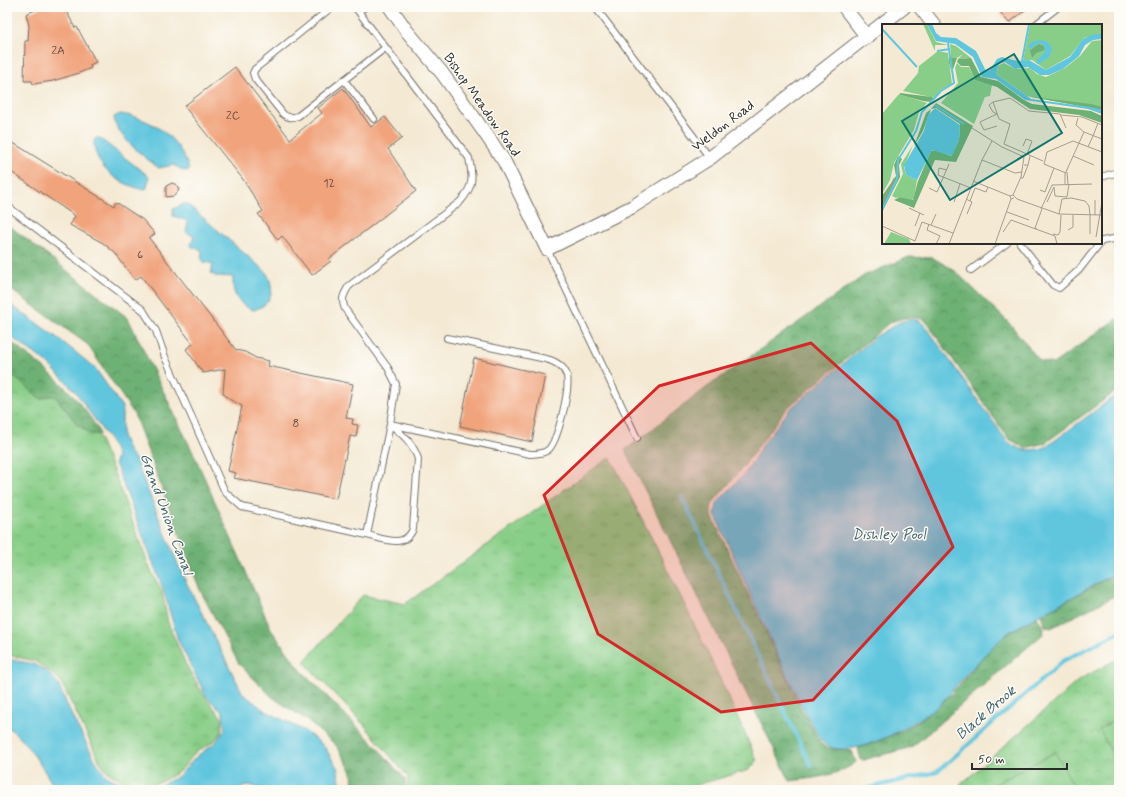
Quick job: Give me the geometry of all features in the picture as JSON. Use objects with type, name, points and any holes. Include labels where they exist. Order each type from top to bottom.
[{"type":"street","name":"Bishop Meadow Road","points":[[390,7],[406,30],[442,73],[504,161],[547,249]]},
{"type":"street","points":[[844,7],[867,37]]},
{"type":"street","name":"Weldon Road","points":[[883,24],[904,7]]},
{"type":"street","points":[[920,7],[933,24]]},
{"type":"street","name":"Weldon Road","points":[[547,249],[632,207],[710,158],[882,25]]},
{"type":"lane","points":[[332,7],[255,69],[253,73],[255,79],[282,114],[292,118],[298,116],[385,48]]},
{"type":"lane","points":[[365,7],[357,9],[469,158],[472,176],[470,191],[460,202],[349,286],[344,294],[342,301],[346,309],[393,376],[396,384],[390,424],[367,535]]},
{"type":"lane","points":[[595,7],[710,158]]},
{"type":"lane","points":[[1036,24],[1058,7]]},
{"type":"lane","points":[[344,80],[374,118]]},
{"type":"lane","points":[[1102,177],[1115,173],[1119,170]]},
{"type":"lane","points":[[7,206],[143,310],[156,331],[165,357],[224,492],[242,506],[367,535],[398,541],[405,540],[413,529],[418,459],[415,449],[409,440],[390,424]]},
{"type":"lane","points":[[1102,241],[1119,238]]},
{"type":"lane","points":[[971,270],[1006,244]]},
{"type":"lane","points":[[1021,244],[1053,285],[1059,288],[1079,270],[1099,244]]},
{"type":"lane","points":[[547,249],[637,438]]},
{"type":"lane","points":[[390,424],[530,454],[539,454],[547,451],[553,442],[567,388],[566,375],[562,368],[554,362],[546,359],[447,338]]},
{"type":"highlighted area","points":[[811,343],[897,421],[953,547],[813,700],[721,712],[598,634],[544,495],[659,386]]},
{"type":"green space","points":[[7,224],[128,318],[197,461],[272,631],[300,669],[375,745],[405,779],[405,790],[353,790],[352,772],[336,745],[305,719],[273,698],[239,664],[200,590],[134,414],[87,344],[7,287]]},
{"type":"green space","points":[[909,257],[933,258],[954,270],[1009,323],[1040,361],[1053,364],[1119,317],[1119,389],[1045,443],[1025,448],[1009,439],[925,320],[912,317],[889,323],[787,408],[743,467],[716,499],[712,505],[711,514],[802,710],[820,742],[826,748],[852,751],[856,762],[833,774],[816,778],[790,781],[625,450],[706,388],[865,275]]},
{"type":"green space","points":[[7,339],[33,359],[71,393],[82,406],[100,434],[90,434],[77,424],[55,396],[49,396],[41,399],[7,371]]},
{"type":"green space","points":[[7,341],[93,424],[115,475],[150,569],[162,592],[168,623],[186,665],[203,694],[222,718],[222,732],[213,742],[195,753],[181,770],[161,782],[138,787],[110,774],[100,762],[60,680],[35,661],[7,655]]},
{"type":"green space","points":[[610,457],[686,608],[757,761],[749,770],[679,790],[407,790],[408,777],[365,726],[304,662],[363,595],[405,604]]},
{"type":"green space","points":[[1119,572],[1119,594],[1051,628],[1045,626],[1041,615]]},
{"type":"green space","points":[[1037,617],[1044,628],[1043,634],[913,746],[862,761],[861,760],[858,748],[899,732],[927,715],[952,693],[996,643],[1011,632]]},
{"type":"green space","points":[[1119,658],[1119,790],[946,790],[959,786],[1079,680]]},
{"type":"green space","points":[[1119,718],[1119,766],[1099,729]]},
{"type":"green space","points":[[1055,752],[1076,790],[984,790]]},
{"type":"water","points":[[120,114],[142,120],[163,131],[179,148],[189,170],[185,171],[173,165],[159,168],[146,159],[119,131],[115,124],[114,117]]},
{"type":"water","points":[[98,137],[149,177],[147,188],[140,189],[125,183],[111,175],[105,169],[100,163],[95,148],[94,140]]},
{"type":"water","points":[[186,203],[265,271],[271,283],[271,295],[265,304],[260,308],[253,310],[239,301],[233,289],[233,277],[215,276],[211,273],[213,264],[204,262],[201,258],[201,250],[192,247],[191,245],[194,236],[186,232],[188,223],[185,220],[173,216],[173,209]]},
{"type":"water","points":[[7,302],[59,339],[95,368],[122,407],[122,436],[129,452],[135,459],[182,574],[243,694],[264,710],[305,731],[324,746],[337,767],[342,790],[265,790],[249,785],[236,790],[56,790],[41,765],[27,746],[7,727],[7,659],[34,664],[46,671],[57,682],[72,716],[95,760],[107,777],[138,789],[157,787],[179,776],[197,756],[214,744],[225,730],[223,713],[206,696],[178,640],[163,589],[115,463],[117,455],[110,441],[75,391],[45,361],[7,334]]},
{"type":"water","name":"Dishley Pool","points":[[912,319],[920,321],[926,327],[1007,441],[1020,449],[1035,450],[1046,447],[1119,393],[1119,571],[1009,632],[982,658],[936,708],[914,723],[868,744],[853,748],[839,749],[827,746],[818,735],[804,710],[770,639],[715,515],[717,503],[746,472],[764,443],[790,409],[875,337],[900,322]]},
{"type":"building","points":[[42,7],[67,7],[69,16],[75,28],[77,27],[96,62],[90,65],[91,68],[53,81],[33,84],[32,81],[24,81],[25,41],[28,41],[29,25],[26,14]]},
{"type":"building","points":[[996,7],[1029,7],[1009,23]]},
{"type":"building","points":[[235,67],[290,139],[322,113],[318,108],[343,88],[371,127],[385,117],[402,138],[388,149],[416,191],[329,259],[331,261],[312,275],[282,236],[278,240],[258,214],[263,211],[242,178],[184,106]]},
{"type":"building","points":[[7,139],[114,206],[116,202],[143,220],[155,234],[149,238],[236,350],[245,352],[256,358],[269,361],[268,366],[353,384],[346,418],[353,419],[352,424],[358,425],[356,437],[350,436],[336,499],[234,478],[236,473],[228,471],[242,406],[229,399],[223,393],[225,369],[203,373],[186,349],[193,344],[141,276],[135,280],[115,253],[103,243],[70,225],[75,216],[7,169]]},
{"type":"building","points":[[172,183],[177,185],[179,190],[174,196],[166,197],[166,186]]},
{"type":"building","points":[[474,358],[545,375],[532,442],[460,426]]},
{"type":"waterway","points":[[682,497],[811,766]]},
{"type":"waterway","name":"Black Brook","points":[[860,790],[937,772],[1063,661],[1119,632]]},
{"type":"water label","name":"Grand Union Canal","points":[[166,514]]}]
